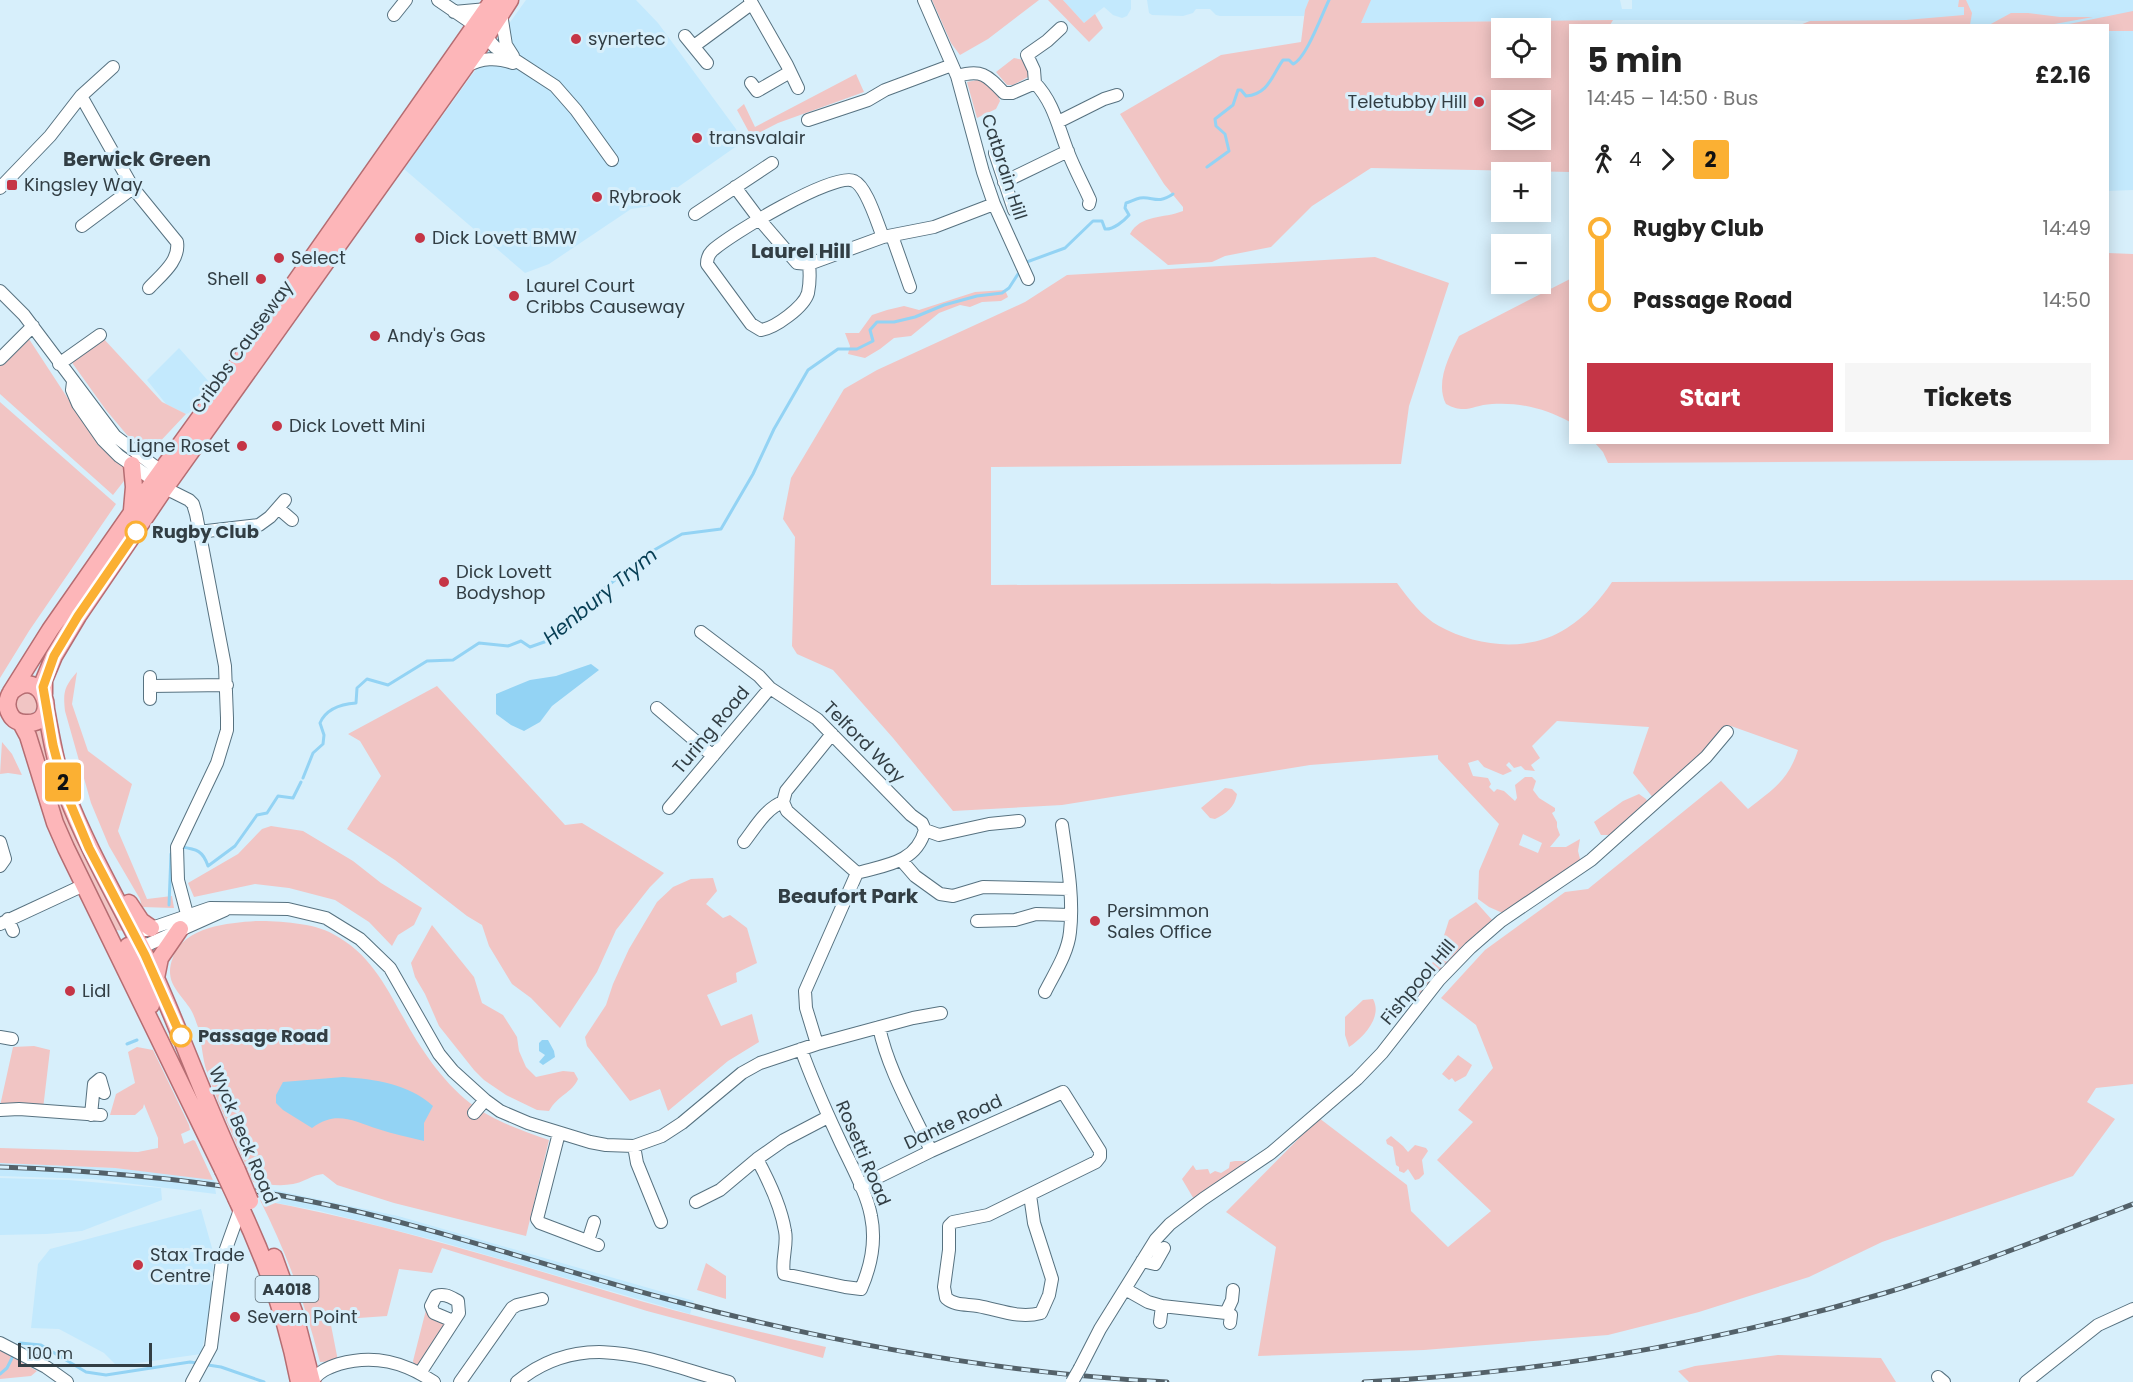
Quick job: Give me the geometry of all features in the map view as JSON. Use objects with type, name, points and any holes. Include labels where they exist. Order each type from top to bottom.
[{"type":"main road","name":"Cribbs Causeway","points":[[45,701],[44,680],[54,656],[155,476],[465,66],[481,32],[498,6]]},
{"type":"main road","name":"Cribbs Causeway","points":[[6,701],[50,630],[155,476],[221,388],[466,41],[481,32]]},
{"type":"main road","points":[[132,511],[134,487],[155,476]]},
{"type":"main road","points":[[0,724],[10,721],[19,722],[33,723],[43,715],[45,701],[40,689],[28,685],[16,688],[6,701],[9,713],[19,722]]},
{"type":"main road","name":"Wyck Beck Road","points":[[45,701],[65,791],[129,944],[157,1035],[230,1170]]},
{"type":"main road","name":"Wyck Beck Road","points":[[19,722],[28,736],[55,823],[84,885],[156,978],[243,1203],[287,1288],[307,1382]]},
{"type":"main road","points":[[94,856],[141,921],[151,928]]},
{"type":"main road","points":[[156,978],[160,958],[184,922]]},
{"type":"street","points":[[394,15],[406,0]]},
{"type":"street","points":[[438,0],[481,32],[495,47],[555,86],[565,96],[612,160]]},
{"type":"street","name":"Catbrain Hill","points":[[924,0],[954,70],[994,204],[1028,279]]},
{"type":"street","points":[[694,46],[750,2],[798,88]]},
{"type":"street","points":[[454,12],[498,6],[506,45],[522,66]]},
{"type":"street","points":[[454,12],[466,41]]},
{"type":"street","points":[[1061,28],[1027,55],[1034,70],[1035,84],[1046,95],[1090,200],[1089,204]]},
{"type":"street","points":[[685,36],[707,63]]},
{"type":"street","points":[[465,66],[480,59],[499,58],[522,66]]},
{"type":"street","points":[[0,188],[50,136],[81,96],[113,68]]},
{"type":"street","points":[[808,120],[868,100],[885,90],[954,70],[985,74],[1004,93],[1012,93],[1035,84]]},
{"type":"street","points":[[751,83],[757,91],[790,72]]},
{"type":"street","points":[[1058,122],[1117,95]]},
{"type":"street","points":[[81,96],[133,188],[177,242],[178,251],[172,262],[149,288]]},
{"type":"street","points":[[1004,182],[1068,151]]},
{"type":"street","points":[[995,153],[1014,210]]},
{"type":"street","points":[[695,214],[772,163]]},
{"type":"street","points":[[809,264],[807,294],[803,302],[777,324],[761,330],[751,324],[707,264],[711,252],[759,219],[820,188],[842,179],[849,179],[858,184],[865,193],[910,287]]},
{"type":"street","points":[[735,187],[797,263],[809,264],[887,237],[934,227],[994,204]]},
{"type":"street","points":[[82,226],[133,188]]},
{"type":"street","points":[[0,291],[33,326],[59,364],[115,436],[155,476]]},
{"type":"street","points":[[0,359],[33,326]]},
{"type":"street","points":[[59,364],[100,335]]},
{"type":"street","points":[[73,382],[72,390],[78,404],[103,440],[119,456],[155,476],[193,504],[225,666],[227,730],[217,763],[176,850],[184,922]]},
{"type":"street","points":[[198,532],[259,525],[270,517],[281,504],[292,520]]},
{"type":"street","name":"Turing Road","points":[[669,808],[770,688],[759,676],[701,632]]},
{"type":"street","points":[[150,699],[150,682],[227,685]]},
{"type":"street","name":"Telford Way","points":[[770,688],[817,719],[911,815],[922,823],[925,830]]},
{"type":"street","points":[[657,708],[713,756]]},
{"type":"street","name":"Fishpool Hill","points":[[1072,1382],[1100,1329],[1142,1261],[1156,1239],[1170,1224],[1271,1153],[1358,1079],[1382,1053],[1439,980],[1470,948],[1501,921],[1591,860],[1707,757],[1727,732]]},
{"type":"street","points":[[832,734],[786,791],[783,802],[787,811],[857,873]]},
{"type":"street","points":[[744,842],[767,812],[783,802]]},
{"type":"street","points":[[857,873],[902,861],[923,839],[925,830],[939,835],[989,824],[1019,821]]},
{"type":"street","points":[[1045,993],[1063,956],[1070,934],[1070,889],[1062,825]]},
{"type":"street","points":[[0,842],[5,859],[0,866]]},
{"type":"street","points":[[902,861],[915,876],[940,894],[953,896],[983,887],[1070,889]]},
{"type":"street","points":[[818,1044],[806,1008],[806,991],[857,873]]},
{"type":"street","points":[[14,932],[4,922],[84,885]]},
{"type":"street","points":[[129,944],[151,928],[184,922],[229,909],[271,907],[309,912],[326,918],[360,939],[390,968],[439,1054],[453,1071],[485,1100],[507,1114],[554,1131],[590,1142],[634,1146],[652,1141],[669,1132],[752,1067],[818,1044],[941,1013]]},
{"type":"street","points":[[977,921],[1015,920],[1036,914],[1070,915]]},
{"type":"street","points":[[129,944],[148,944],[184,922]]},
{"type":"street","points":[[879,1027],[893,1068],[931,1151]]},
{"type":"street","name":"Rosetti Road","points":[[757,1159],[771,1185],[785,1231],[784,1274],[861,1289],[868,1274],[873,1237],[871,1215],[816,1090],[801,1049]]},
{"type":"street","points":[[0,1110],[19,1109],[96,1115],[94,1084],[100,1079],[104,1093]]},
{"type":"street","name":"Dante Road","points":[[860,1186],[931,1151],[1063,1092],[1100,1151],[1100,1157],[1096,1162],[1030,1195]]},
{"type":"street","points":[[474,1113],[485,1100]]},
{"type":"street","points":[[696,1202],[720,1190],[784,1140],[828,1118]]},
{"type":"street","points":[[554,1131],[537,1220],[593,1243],[594,1222]]},
{"type":"street","points":[[634,1146],[637,1163],[661,1222]]},
{"type":"street","points":[[1030,1195],[1034,1223],[1052,1279],[1049,1295],[1041,1312],[1032,1315],[1015,1315],[949,1301],[944,1293],[949,1226],[953,1222],[988,1215],[1030,1195]]},
{"type":"street","points":[[192,1382],[211,1347],[222,1260],[243,1203]]},
{"type":"street","points":[[1142,1261],[1155,1264],[1164,1248]]},
{"type":"street","points":[[1125,1289],[1148,1302],[1161,1306],[1228,1318],[1233,1290]]},
{"type":"street","points":[[460,1382],[512,1308],[542,1299]]},
{"type":"street","points":[[1160,1322],[1161,1306]]},
{"type":"street","points":[[2028,1381],[2098,1324],[2133,1309]]},
{"type":"street","points":[[420,1373],[453,1321]]},
{"type":"street","points":[[3,1344],[67,1382]]},
{"type":"street","points":[[517,1382],[537,1367],[566,1355],[602,1351],[621,1353],[729,1382]]},
{"type":"street","points":[[307,1382],[322,1370],[330,1367],[346,1362],[377,1359],[402,1365],[434,1382]]},
{"type":"shaded area","points":[[526,0],[636,0],[658,23],[736,129],[741,143],[651,206],[631,209],[549,264],[525,273],[404,169]]},
{"type":"shaded area","points":[[932,0],[1039,0],[988,39],[960,55],[951,43]]},
{"type":"shaded area","points":[[1048,0],[1063,0],[1084,23],[1095,14],[1103,28],[1089,42]]},
{"type":"shaded area","points":[[1063,0],[1131,0],[1131,9],[1127,16],[1122,18],[1113,15],[1104,7],[1084,23]]},
{"type":"shaded area","points":[[1147,0],[1309,0],[1304,16],[1220,16],[1210,9],[1196,9],[1193,13],[1183,16],[1152,15],[1149,13]]},
{"type":"shaded area","points":[[1309,0],[1371,0],[1361,23],[1491,21],[1491,78],[1551,78],[1551,21],[1613,20],[1611,24],[1569,24],[1569,172],[1551,172],[1551,162],[1491,162],[1491,170],[1371,168],[1312,206],[1271,247],[1225,256],[1212,262],[1168,265],[1130,234],[1140,223],[1183,211],[1183,207],[1164,184],[1120,114],[1221,55],[1301,42],[1305,10]]},
{"type":"shaded area","points":[[1370,0],[1620,0],[1622,9],[1632,9],[1632,0],[2133,0],[2133,190],[2109,191],[2109,24],[1804,24],[1809,21],[1551,21],[1551,18],[1491,18],[1491,22],[1360,23]]},
{"type":"shaded area","points":[[1959,0],[1966,0],[1972,13],[1970,24],[1802,24],[1810,21],[1906,20],[1964,15],[1964,7],[1958,7]]},
{"type":"shaded area","points":[[2133,11],[2133,31],[2109,31],[2109,24],[2069,24]]},
{"type":"shaded area","points":[[2011,13],[2093,17],[2054,24],[1991,24]]},
{"type":"shaded area","points":[[1014,58],[1024,60],[1029,73],[1028,77],[1013,85],[1007,85],[996,72]]},
{"type":"shaded area","points":[[856,74],[864,92],[778,123],[755,135],[750,134],[737,110],[744,104],[755,127]]},
{"type":"shaded area","points":[[977,80],[991,88],[1000,101],[996,109],[977,118],[967,82]]},
{"type":"shaded area","points":[[2109,253],[2133,254],[2133,460],[1608,463],[1596,444],[2109,444]]},
{"type":"shaded area","points":[[1375,257],[1449,283],[1409,406],[1401,464],[991,467],[991,585],[1397,583],[1421,612],[1439,626],[1470,639],[1520,644],[1552,636],[1567,628],[1592,607],[1612,582],[2133,580],[2133,1084],[2096,1088],[2087,1102],[2115,1119],[2073,1176],[1882,1242],[1809,1277],[1699,1312],[1608,1335],[1424,1350],[1258,1356],[1276,1247],[1226,1212],[1319,1118],[1407,1185],[1411,1211],[1448,1247],[1491,1211],[1437,1160],[1473,1122],[1458,1110],[1493,1068],[1476,1025],[1441,998],[1485,950],[1565,892],[1588,889],[1721,781],[1748,809],[1784,777],[1798,750],[1731,726],[1722,731],[1724,732],[1654,799],[1633,773],[1649,727],[1557,721],[1532,746],[1540,758],[1531,765],[1535,771],[1525,770],[1521,766],[1514,768],[1509,762],[1506,765],[1512,771],[1503,775],[1484,767],[1478,760],[1468,763],[1473,776],[1488,778],[1491,784],[1489,787],[1494,792],[1497,789],[1504,791],[1515,801],[1517,798],[1515,785],[1525,777],[1532,777],[1536,781],[1533,790],[1539,798],[1555,808],[1552,813],[1560,835],[1550,847],[1566,847],[1580,839],[1578,851],[1581,863],[1505,914],[1478,899],[1479,871],[1499,824],[1438,759],[1438,755],[1310,765],[1062,805],[953,811],[833,670],[797,654],[792,646],[795,537],[783,519],[791,478],[844,389],[877,370],[1025,302],[1067,275]],"holes":[[[1523,834],[1542,843],[1538,853],[1519,845]]]},
{"type":"shaded area","points":[[1569,280],[1569,422],[1552,413],[1523,405],[1492,404],[1459,409],[1446,404],[1442,387],[1448,361],[1459,336],[1541,294],[1551,294],[1551,289]]},
{"type":"shaded area","points":[[1005,290],[1008,297],[1001,301],[982,302],[970,307],[960,305],[939,313],[911,336],[894,338],[865,358],[848,354],[850,346],[845,333],[859,333],[872,315],[904,306],[919,310],[975,292]]},
{"type":"shaded area","points":[[103,338],[162,402],[186,414],[153,449],[127,435],[73,364],[72,360]]},
{"type":"shaded area","points":[[29,339],[95,440],[131,472],[113,495],[0,394],[0,366]]},
{"type":"shaded area","points":[[179,348],[211,384],[186,414],[166,404],[147,380]]},
{"type":"shaded area","points":[[0,402],[116,504],[29,631],[0,678]]},
{"type":"shaded area","points":[[591,664],[599,670],[552,706],[540,722],[524,731],[496,714],[496,694],[530,680],[556,676]]},
{"type":"shaded area","points":[[77,672],[72,704],[88,751],[132,784],[118,831],[147,899],[172,896],[174,908],[142,907],[140,899],[109,846],[91,803],[65,711],[65,690]]},
{"type":"shaded area","points":[[437,686],[565,825],[582,823],[664,873],[616,930],[597,972],[560,1028],[531,998],[512,984],[489,946],[482,925],[395,860],[347,829],[381,776],[360,741],[348,734]]},
{"type":"shaded area","points":[[22,693],[30,693],[37,700],[37,708],[30,715],[22,715],[15,708],[15,700]]},
{"type":"shaded area","points":[[43,727],[125,931],[111,928],[57,811],[34,731]]},
{"type":"shaded area","points":[[2,742],[12,754],[22,775],[0,774]]},
{"type":"shaded area","points":[[1225,788],[1232,789],[1237,794],[1234,803],[1223,815],[1215,819],[1210,818],[1201,808]]},
{"type":"shaded area","points":[[1639,794],[1646,799],[1649,805],[1614,835],[1601,835],[1594,822],[1623,801]]},
{"type":"shaded area","points":[[271,826],[303,831],[353,861],[381,883],[422,908],[414,925],[398,935],[392,946],[369,922],[335,900],[289,888],[255,884],[194,897],[188,883],[238,854],[262,829]]},
{"type":"shaded area","points":[[713,878],[717,891],[706,904],[723,918],[730,915],[747,928],[757,963],[736,973],[737,982],[707,995],[721,1026],[752,1014],[759,1042],[728,1061],[668,1111],[660,1089],[630,1101],[587,1046],[585,1037],[606,1005],[629,949],[657,902],[673,887],[691,879]]},
{"type":"shaded area","points":[[1476,902],[1493,921],[1423,995],[1416,992],[1439,951],[1449,920]]},
{"type":"shaded area","points":[[257,921],[286,922],[316,927],[346,942],[374,970],[424,1052],[460,1094],[498,1120],[549,1140],[526,1236],[394,1203],[337,1185],[323,1174],[286,1185],[253,1182],[207,1072],[194,1016],[174,987],[170,966],[179,947],[197,933],[221,925]]},
{"type":"shaded area","points":[[432,925],[474,977],[482,1003],[503,1015],[517,1037],[519,1051],[526,1067],[536,1077],[563,1071],[574,1072],[578,1079],[575,1084],[556,1101],[549,1111],[537,1110],[506,1095],[484,1080],[439,1026],[415,977],[411,963]]},
{"type":"shaded area","points":[[1373,999],[1375,1013],[1370,1026],[1349,1047],[1345,1035],[1345,1017],[1363,1000]]},
{"type":"shaded area","points":[[542,1040],[548,1040],[555,1057],[543,1065],[539,1062],[545,1055],[539,1051],[539,1043]]},
{"type":"shaded area","points":[[34,1046],[50,1050],[43,1109],[0,1106],[13,1047]]},
{"type":"shaded area","points":[[137,1047],[153,1050],[189,1125],[190,1130],[181,1134],[184,1144],[195,1141],[213,1180],[115,1168],[0,1163],[0,1148],[138,1152],[158,1148],[158,1138],[144,1104],[135,1115],[110,1115],[116,1094],[135,1083],[128,1052]]},
{"type":"shaded area","points":[[1458,1055],[1472,1065],[1466,1076],[1455,1082],[1452,1078],[1449,1080],[1442,1074]]},
{"type":"shaded area","points":[[343,1077],[391,1084],[413,1092],[433,1106],[424,1123],[424,1141],[352,1120],[337,1118],[329,1119],[312,1128],[276,1103],[276,1095],[283,1082]]},
{"type":"shaded area","points":[[1391,1136],[1408,1152],[1415,1145],[1426,1148],[1428,1151],[1422,1160],[1424,1174],[1419,1179],[1415,1180],[1408,1169],[1404,1173],[1399,1171],[1393,1147],[1387,1144],[1386,1140]]},
{"type":"shaded area","points":[[1246,1161],[1248,1166],[1195,1201],[1182,1179],[1193,1165],[1196,1170],[1208,1169],[1210,1174],[1215,1171],[1221,1173],[1229,1168],[1230,1162]]},
{"type":"shaded area","points":[[0,1163],[115,1168],[174,1174],[214,1180],[216,1194],[92,1179],[0,1176]]},
{"type":"shaded area","points":[[0,1178],[68,1180],[161,1188],[162,1200],[82,1231],[0,1235]]},
{"type":"shaded area","points":[[255,1186],[398,1216],[694,1301],[690,1314],[438,1241],[320,1211],[260,1200]]},
{"type":"shaded area","points":[[260,1200],[406,1233],[667,1308],[826,1347],[823,1358],[647,1311],[442,1248],[432,1273],[399,1269],[387,1316],[330,1320],[338,1361],[320,1362],[294,1279]]},
{"type":"shaded area","points":[[201,1209],[214,1255],[210,1310],[201,1354],[117,1366],[104,1353],[59,1329],[31,1328],[38,1264],[50,1249]]},
{"type":"shaded area","points":[[706,1263],[726,1276],[726,1299],[697,1290]]},
{"type":"shaded area","points":[[426,1310],[446,1325],[420,1365],[414,1364],[413,1361]]},
{"type":"shaded area","points":[[0,1350],[37,1371],[31,1376],[0,1379]]},
{"type":"shaded area","points":[[1778,1355],[1881,1358],[1896,1382],[1689,1382],[1678,1371],[1695,1366]]},
{"type":"waterway","points":[[1207,167],[1229,151],[1225,134],[1216,126],[1215,119],[1233,105],[1238,90],[1246,96],[1260,92],[1269,83],[1283,60],[1289,60],[1293,64],[1298,60],[1308,45],[1329,0]]},
{"type":"waterway","points":[[1024,263],[1065,248],[1093,221],[1102,221],[1105,229],[1115,227],[1129,215],[1125,208],[1126,203],[1140,198],[1159,200],[1173,194]]},
{"type":"waterway","name":"Henbury Trym","points":[[303,778],[313,753],[323,744],[324,735],[320,723],[323,718],[335,708],[356,703],[357,688],[367,679],[388,685],[427,661],[453,660],[479,643],[508,646],[521,641],[530,647],[547,641],[601,591],[649,553],[682,534],[721,529],[808,370],[838,349],[857,349],[873,341],[870,330],[877,322],[894,322],[977,296],[1002,293],[1009,288],[1018,274]]},
{"type":"waterway","name":"Henbury Trym","points":[[181,847],[199,852],[208,866],[235,846],[257,815],[267,813],[278,796],[293,798],[301,782]]},
{"type":"waterway","points":[[169,905],[173,851]]},
{"type":"waterway","points":[[127,1044],[137,1040]]},
{"type":"waterway","points":[[17,1348],[20,1343],[41,1345],[86,1372],[106,1375],[190,1362],[197,1363]]},
{"type":"waterway","points":[[0,1374],[7,1368],[14,1354]]},
{"type":"waterway","points":[[208,1365],[221,1367],[264,1382]]},
{"type":"railway","points":[[0,1167],[155,1178],[232,1187],[309,1201],[399,1222],[622,1287],[790,1329],[915,1354],[977,1363],[1103,1378],[1167,1382]]},
{"type":"railway","points":[[1364,1382],[1430,1378],[1562,1363],[1627,1353],[1757,1327],[1885,1293],[1948,1273],[2133,1204]]},
{"type":"bus line","name":"2","points":[[136,532],[78,616],[54,656],[43,687],[53,745],[65,791],[89,848],[145,955],[181,1036]]},
{"type":"place","name":"synertec","points":[[576,39]]},
{"type":"place","name":"Teletubby Hill","points":[[1479,102]]},
{"type":"place","name":"transvalair","points":[[697,138]]},
{"type":"place","name":"Kingsley Way","points":[[12,185]]},
{"type":"place","name":"Rybrook","points":[[597,197]]},
{"type":"place","name":"Dick Lovett BMW","points":[[420,238]]},
{"type":"place","name":"Select","points":[[279,258]]},
{"type":"place","name":"Shell","points":[[261,279]]},
{"type":"place","name":"Laurel Court Cribbs Causeway","points":[[514,296]]},
{"type":"place","name":"Andy's Gas","points":[[375,336]]},
{"type":"place","name":"Dick Lovett Mini","points":[[277,426]]},
{"type":"place","name":"Ligne Roset","points":[[242,446]]},
{"type":"place","name":"Rugby Club","points":[[136,532]]},
{"type":"place","name":"Dick Lovett Bodyshop","points":[[444,582]]},
{"type":"place","name":"Persimmon Sales Office","points":[[1095,921]]},
{"type":"place","name":"Lidl","points":[[70,991]]},
{"type":"place","name":"Passage Road","points":[[181,1036]]},
{"type":"place","name":"Stax Trade Centre","points":[[138,1265]]},
{"type":"place","name":"Severn Point","points":[[235,1317]]},
{"type":"district","name":"Berwick Green","points":[[137,159]]},
{"type":"district","name":"Laurel Hill","points":[[801,251]]},
{"type":"district","name":"Beaufort Park","points":[[848,896]]}]
